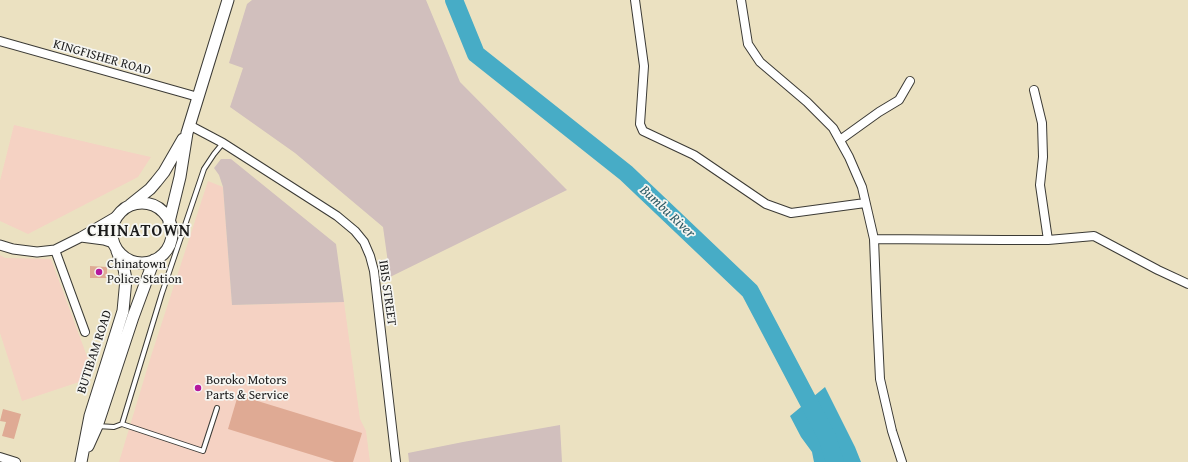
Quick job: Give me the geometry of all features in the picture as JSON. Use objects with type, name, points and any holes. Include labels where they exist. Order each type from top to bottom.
[{"type":"main road","points":[[169,222],[180,177],[188,129],[228,1]]},
{"type":"main road","points":[[128,207],[140,204],[152,205],[162,212],[169,222],[172,234],[169,246],[162,256],[143,263],[133,262],[124,258],[115,247],[112,234],[113,224],[117,216],[128,207],[150,189],[164,172],[188,129]]},
{"type":"main road","name":"BUTIBAM ROAD","points":[[81,462],[90,416],[123,311],[126,279],[124,268],[115,247]]},
{"type":"main road","name":"BUTIBAM ROAD","points":[[81,462],[97,426],[133,317],[154,260]]},
{"type":"street","points":[[636,0],[644,66],[640,124],[643,131],[694,155],[766,204],[791,213],[865,204]]},
{"type":"street","points":[[741,0],[748,44],[760,62],[833,128],[849,157],[862,187],[874,240],[876,316],[880,379],[892,430],[902,462]]},
{"type":"street","name":"KINGFISHER ROAD","points":[[0,40],[198,97]]},
{"type":"street","points":[[840,140],[879,112],[899,100],[910,81]]},
{"type":"street","points":[[1034,90],[1042,123],[1043,157],[1040,185],[1048,240]]},
{"type":"street","name":"IBIS STREET","points":[[188,129],[224,143],[338,216],[355,231],[364,242],[374,271],[396,462]]},
{"type":"street","points":[[0,245],[31,252],[55,250],[81,238],[117,216]]},
{"type":"street","points":[[874,240],[1048,240],[1094,236],[1188,284]]},
{"type":"street","points":[[81,238],[108,241],[115,247]]},
{"type":"street","points":[[55,250],[85,332]]},
{"type":"street","points":[[0,457],[16,462]]},
{"type":"lane","points":[[122,424],[168,272],[204,169],[214,154],[224,143]]},
{"type":"lane","points":[[97,426],[114,427],[122,424],[203,451],[217,408]]},
{"type":"shaded area","points":[[252,0],[426,0],[460,82],[567,190],[390,277],[383,227],[295,153],[230,107],[243,68],[229,63],[247,4]]},
{"type":"shaded area","points":[[14,125],[151,157],[138,177],[28,234],[0,221],[0,181]]},
{"type":"shaded area","points":[[221,159],[231,159],[336,244],[344,302],[232,305],[223,187],[219,175],[214,168]]},
{"type":"shaded area","points":[[208,181],[223,187],[232,305],[344,302],[360,419],[366,431],[370,462],[119,462],[151,356]]},
{"type":"shaded area","points":[[0,255],[5,258],[51,259],[88,359],[79,382],[22,401],[0,333]]},
{"type":"shaded area","points":[[560,425],[562,462],[409,462],[408,453]]},
{"type":"water","points":[[825,387],[861,462],[814,462],[812,452],[801,437],[790,416]]},
{"type":"building","name":"Chinatown Police Station","points":[[90,266],[107,267],[107,278],[90,278]]},
{"type":"building","points":[[238,395],[362,433],[353,462],[335,462],[228,429]]},
{"type":"building","points":[[3,409],[21,414],[14,439],[2,436],[6,422],[0,421]]},
{"type":"waterway","name":"Bumbu River","points":[[454,0],[476,54],[626,173],[750,291],[827,437],[835,462]]},
{"type":"place","name":"Chinatown Police Station","points":[[99,272]]},
{"type":"place","name":"Boroko Motors Parts & Service","points":[[198,388]]},
{"type":"district","name":"CHINATOWN","points":[[139,232]]}]
